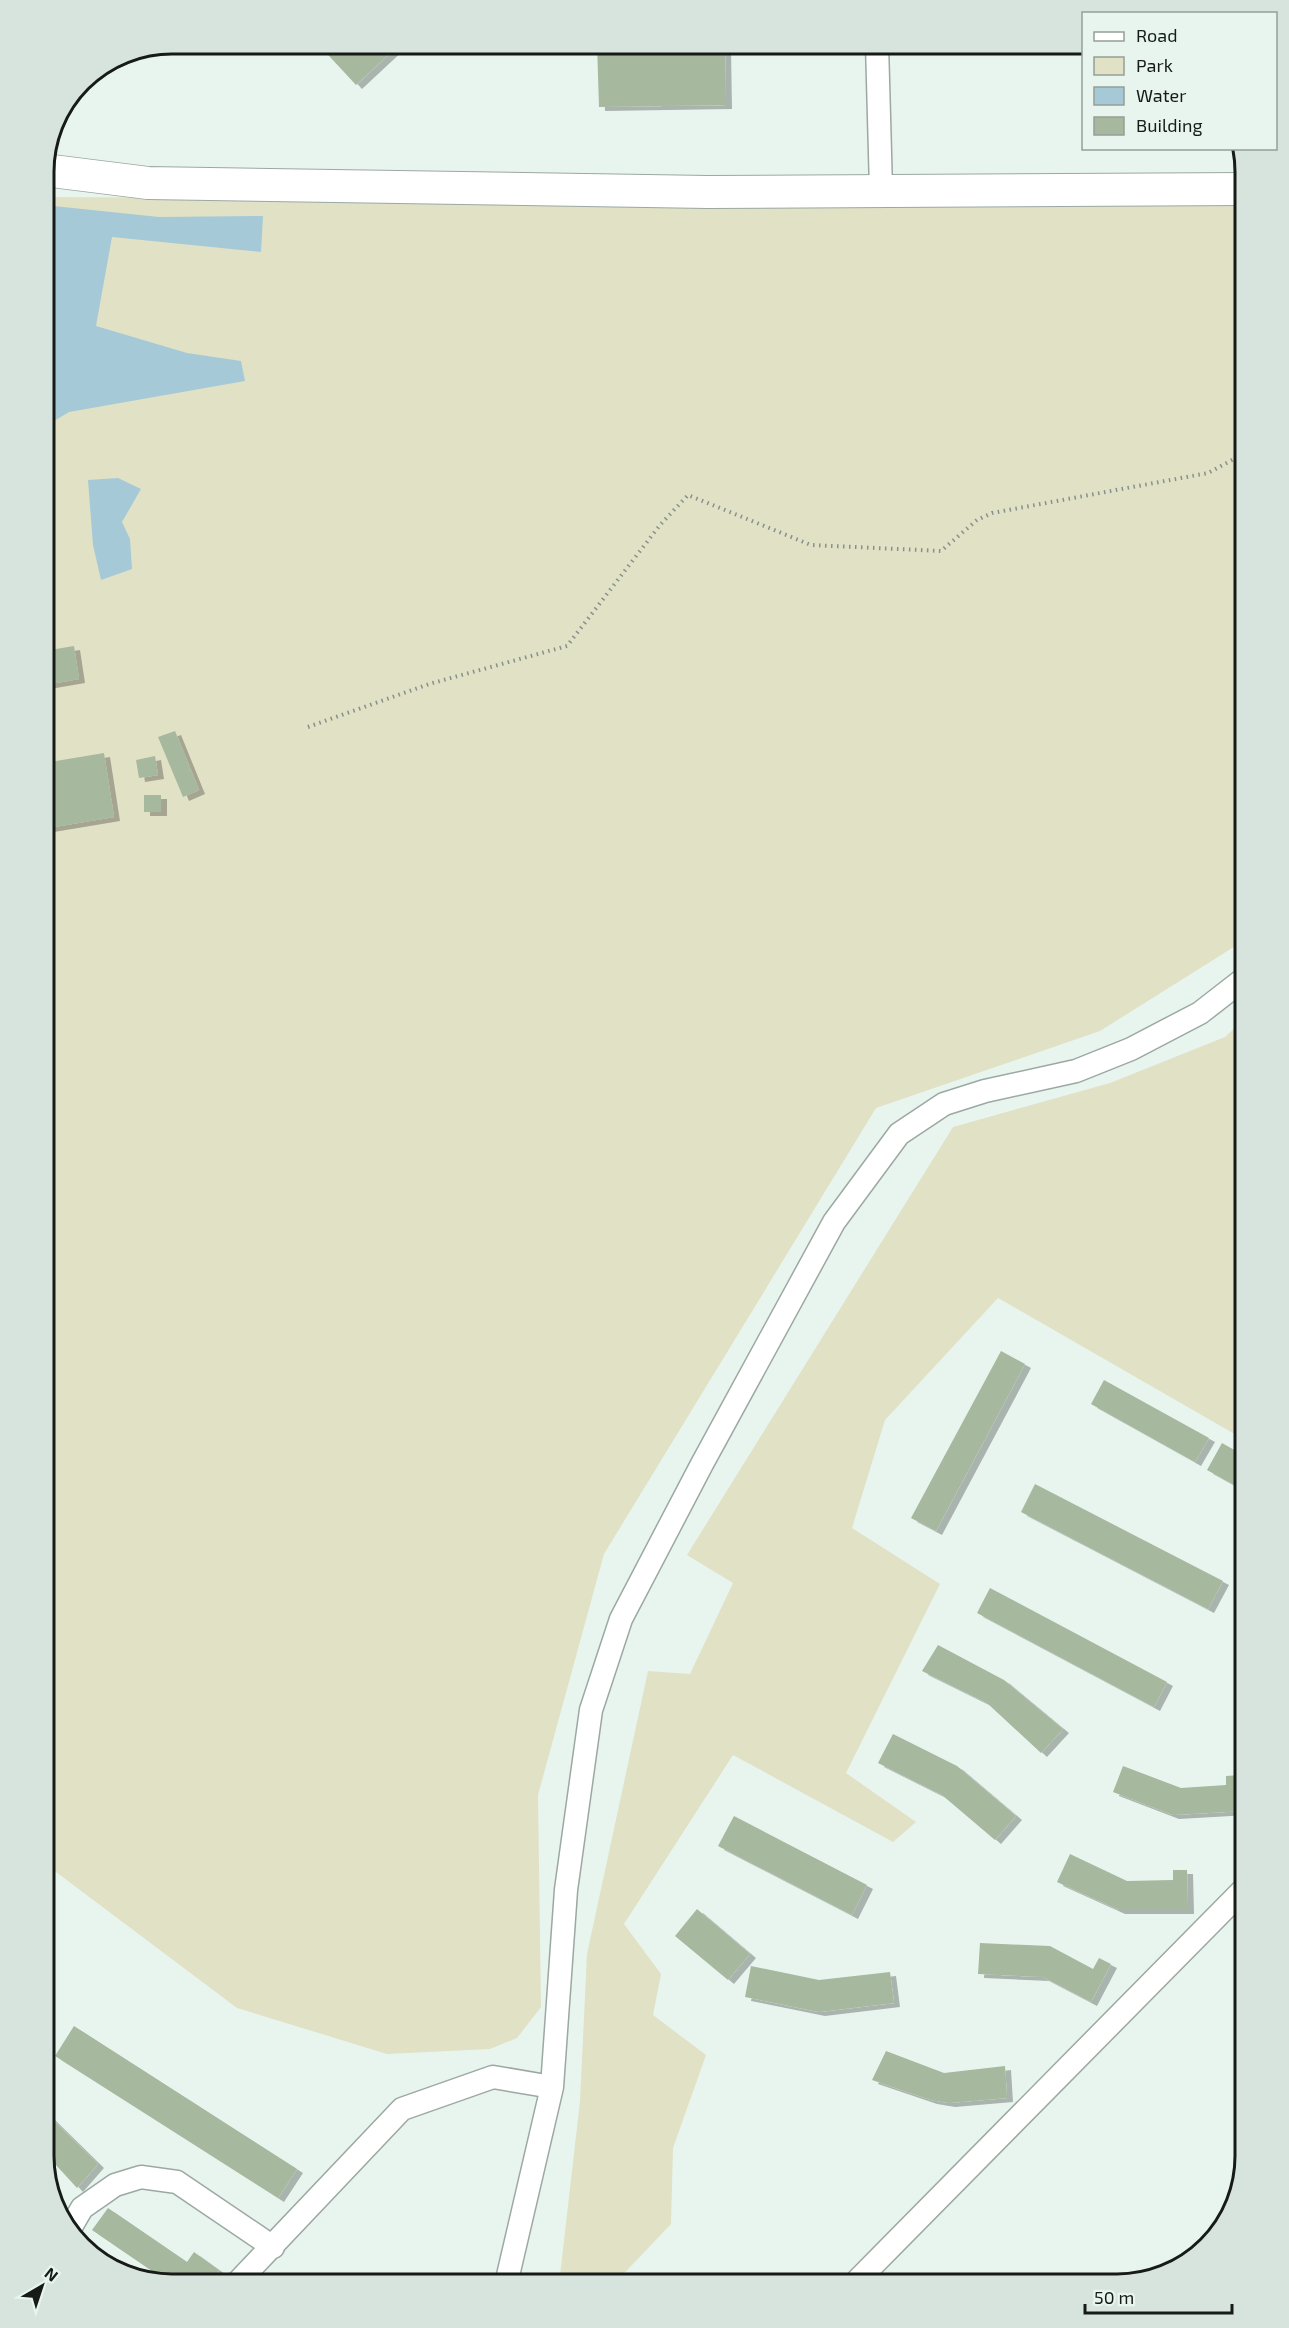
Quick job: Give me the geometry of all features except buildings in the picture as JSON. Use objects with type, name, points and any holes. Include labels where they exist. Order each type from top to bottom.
[{"type":"street","points":[[877,54],[881,190]]},
{"type":"street","points":[[54,171],[148,183],[708,192],[1235,189]]},
{"type":"street","points":[[508,2274],[552,2087],[566,1890],[591,1710],[621,1619],[702,1464],[834,1222],[899,1134],[944,1104],[986,1091],[1076,1071],[1131,1049],[1200,1013],[1235,986]]},
{"type":"street","points":[[864,2274],[1235,1898]]},
{"type":"street","points":[[246,2274],[402,2109],[493,2077],[552,2087]]},
{"type":"street","points":[[74,2222],[82,2208],[115,2184],[141,2177],[177,2182],[273,2247]]},
{"type":"path","points":[[308,727],[429,684],[567,646],[660,525],[688,495],[811,545],[941,551],[977,520],[992,513],[1209,473],[1235,459]]},
{"type":"green space","points":[[54,197],[1167,202],[1235,205],[1235,946],[1100,1031],[876,1108],[604,1554],[538,1795],[541,2007],[517,2038],[490,2049],[387,2054],[237,2008],[54,1871]]},
{"type":"green space","points":[[1235,1028],[1235,1434],[998,1298],[885,1420],[852,1528],[940,1584],[846,1773],[916,1822],[893,1842],[733,1755],[624,1924],[661,1974],[653,2015],[706,2055],[673,2148],[671,2224],[624,2274],[560,2274],[580,2101],[587,1954],[648,1671],[690,1674],[733,1583],[687,1555],[953,1127],[1110,1083],[1225,1037]]},
{"type":"water","points":[[54,206],[159,217],[263,216],[261,252],[112,237],[96,326],[187,353],[241,361],[245,381],[69,412],[54,421]]},
{"type":"water","points":[[118,478],[141,489],[122,522],[130,539],[132,569],[101,580],[93,545],[88,480]]}]
